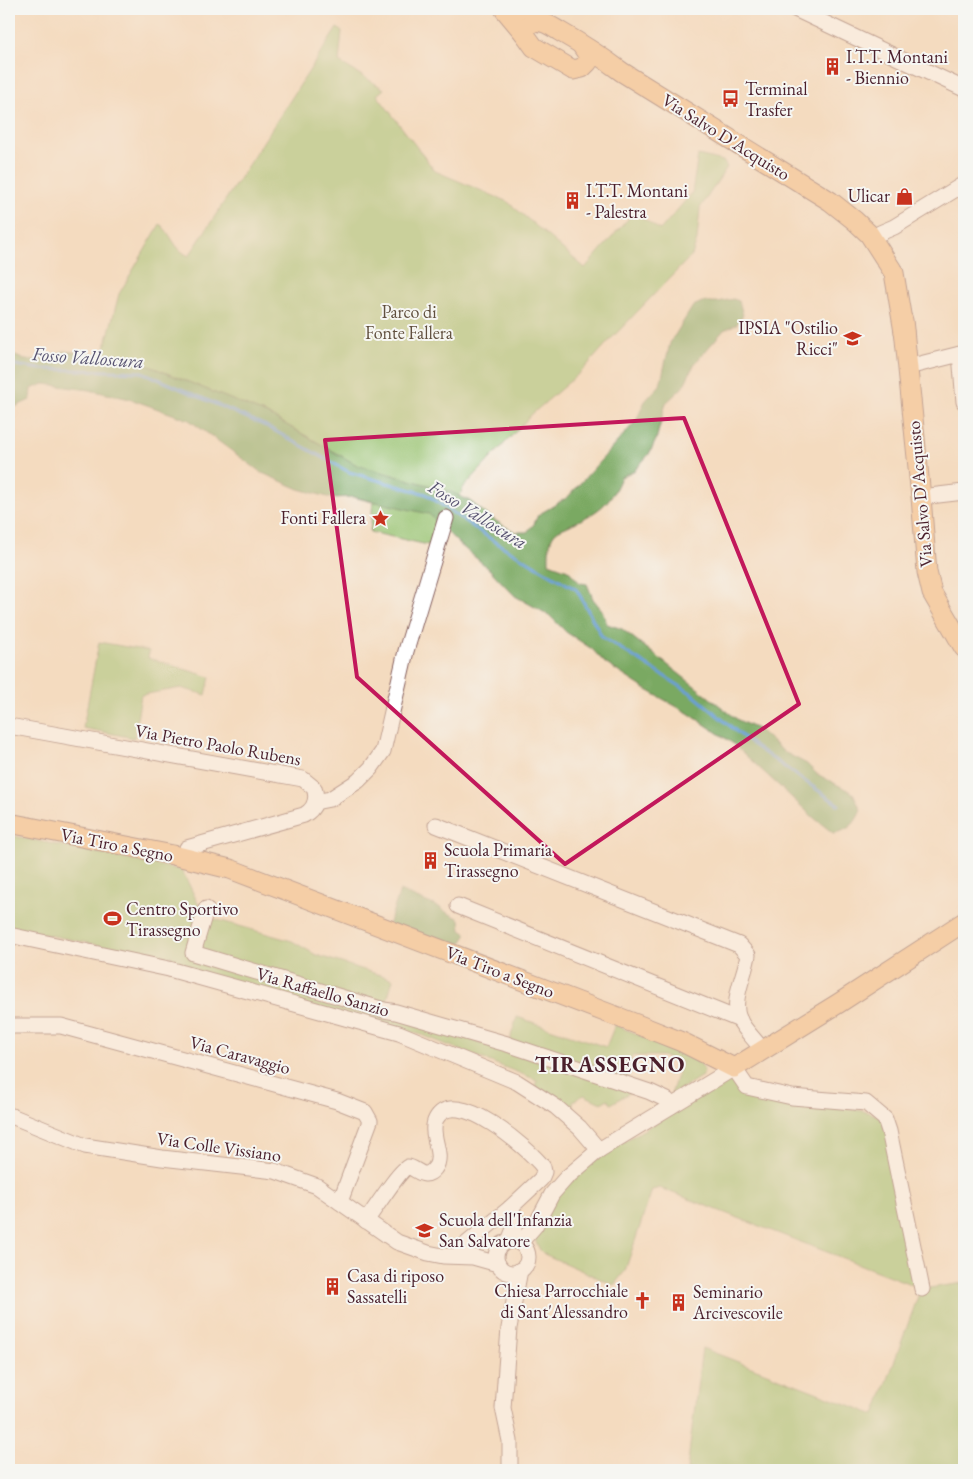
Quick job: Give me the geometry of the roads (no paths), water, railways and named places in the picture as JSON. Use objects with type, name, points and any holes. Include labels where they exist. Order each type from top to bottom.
[{"type":"main road","name":"Via Salvo D'Acquisto","points":[[504,9],[534,47],[572,70],[622,72]]},
{"type":"main road","name":"Via Salvo D'Acquisto","points":[[523,9],[830,201],[868,234],[894,273],[908,367],[927,572],[932,593],[963,644]]},
{"type":"main road","points":[[524,33],[530,23],[542,22]]},
{"type":"main road","points":[[572,70],[582,68],[588,62],[588,55],[582,46]]},
{"type":"main road","name":"Via Salvo D'Acquisto","points":[[830,201],[850,209],[869,222],[880,233],[892,251],[897,266],[902,298],[904,332]]},
{"type":"main road","name":"Via Tiro a Segno","points":[[9,823],[230,869],[656,1031],[734,1068]]},
{"type":"main road","points":[[734,1068],[961,925]]},
{"type":"street","points":[[795,9],[964,89]]},
{"type":"street","points":[[880,233],[894,227],[964,184]]},
{"type":"street","points":[[908,367],[962,354],[964,402]]},
{"type":"street","points":[[921,497],[964,492]]},
{"type":"street","points":[[183,858],[187,848],[304,815],[312,808],[315,802],[330,799],[358,781],[371,768],[383,751],[406,651],[446,518]]},
{"type":"street","name":"Via Pietro Paolo Rubens","points":[[9,726],[303,779],[314,788],[315,802]]},
{"type":"street","points":[[436,825],[739,945],[748,955],[746,969],[736,1000],[740,1020],[762,1051]]},
{"type":"street","points":[[458,906],[740,1020]]},
{"type":"street","points":[[206,909],[193,953],[384,1010],[507,1044],[650,1092],[667,1100],[671,1106]]},
{"type":"street","name":"Via Raffaello Sanzio","points":[[9,935],[169,969],[399,1033],[517,1082],[556,1107],[580,1128],[599,1150]]},
{"type":"street","name":"Via Caravaggio","points":[[9,1026],[61,1026],[337,1101],[365,1112],[370,1121],[340,1202]]},
{"type":"street","points":[[520,1270],[508,1272],[497,1257],[500,1246],[519,1245],[535,1226],[552,1194],[566,1178],[599,1150],[734,1068],[748,1087],[792,1097],[866,1103],[885,1119],[922,1288]]},
{"type":"street","points":[[366,1221],[405,1168],[409,1167],[425,1174],[434,1169],[438,1159],[434,1133],[436,1120],[442,1113],[454,1109],[474,1113],[492,1122],[543,1167],[544,1172],[542,1179],[510,1208],[469,1251]]},
{"type":"street","name":"Via Colle Vissiano","points":[[9,1115],[85,1146],[275,1172],[317,1186],[398,1242],[415,1249],[443,1256],[469,1251],[497,1257]]},
{"type":"street","points":[[510,1208],[515,1214],[519,1245],[527,1262],[520,1270],[508,1328],[503,1408],[510,1441],[510,1470]]},
{"type":"waterway","name":"Fosso Valloscura","points":[[9,364],[40,369],[142,372],[266,426],[349,472],[426,494],[495,542],[577,590],[602,637],[691,693],[749,742],[839,805]]},
{"type":"place","name":"I.T.T. Montani - Biennio","points":[[832,67]]},
{"type":"place","name":"Terminal Trasfer","points":[[731,99]]},
{"type":"place","name":"Ulicar","points":[[904,196]]},
{"type":"place","name":"I.T.T. Montani - Palestra","points":[[572,201]]},
{"type":"place","name":"IPSIA \"Ostilio Ricci\"","points":[[852,338]]},
{"type":"place","name":"Fonti Fallera","points":[[380,518]]},
{"type":"place","name":"Scuola Primaria Tirassegno","points":[[430,860]]},
{"type":"place","name":"Centro Sportivo Tirassegno","points":[[112,919]]},
{"type":"place","name":"Scuola dell'Infanzia San Salvatore","points":[[425,1230]]},
{"type":"place","name":"Casa di riposo Sassatelli","points":[[333,1286]]},
{"type":"place","name":"Chiesa Parrocchiale di Sant'Alessandro","points":[[642,1301]]},
{"type":"place","name":"Seminario Arcivescovile","points":[[679,1302]]},
{"type":"district","name":"TIRASSEGNO","points":[[610,1064]]},
{"type":"park label","name":"Parco di Fonte Fallera","points":[[409,322]]}]
